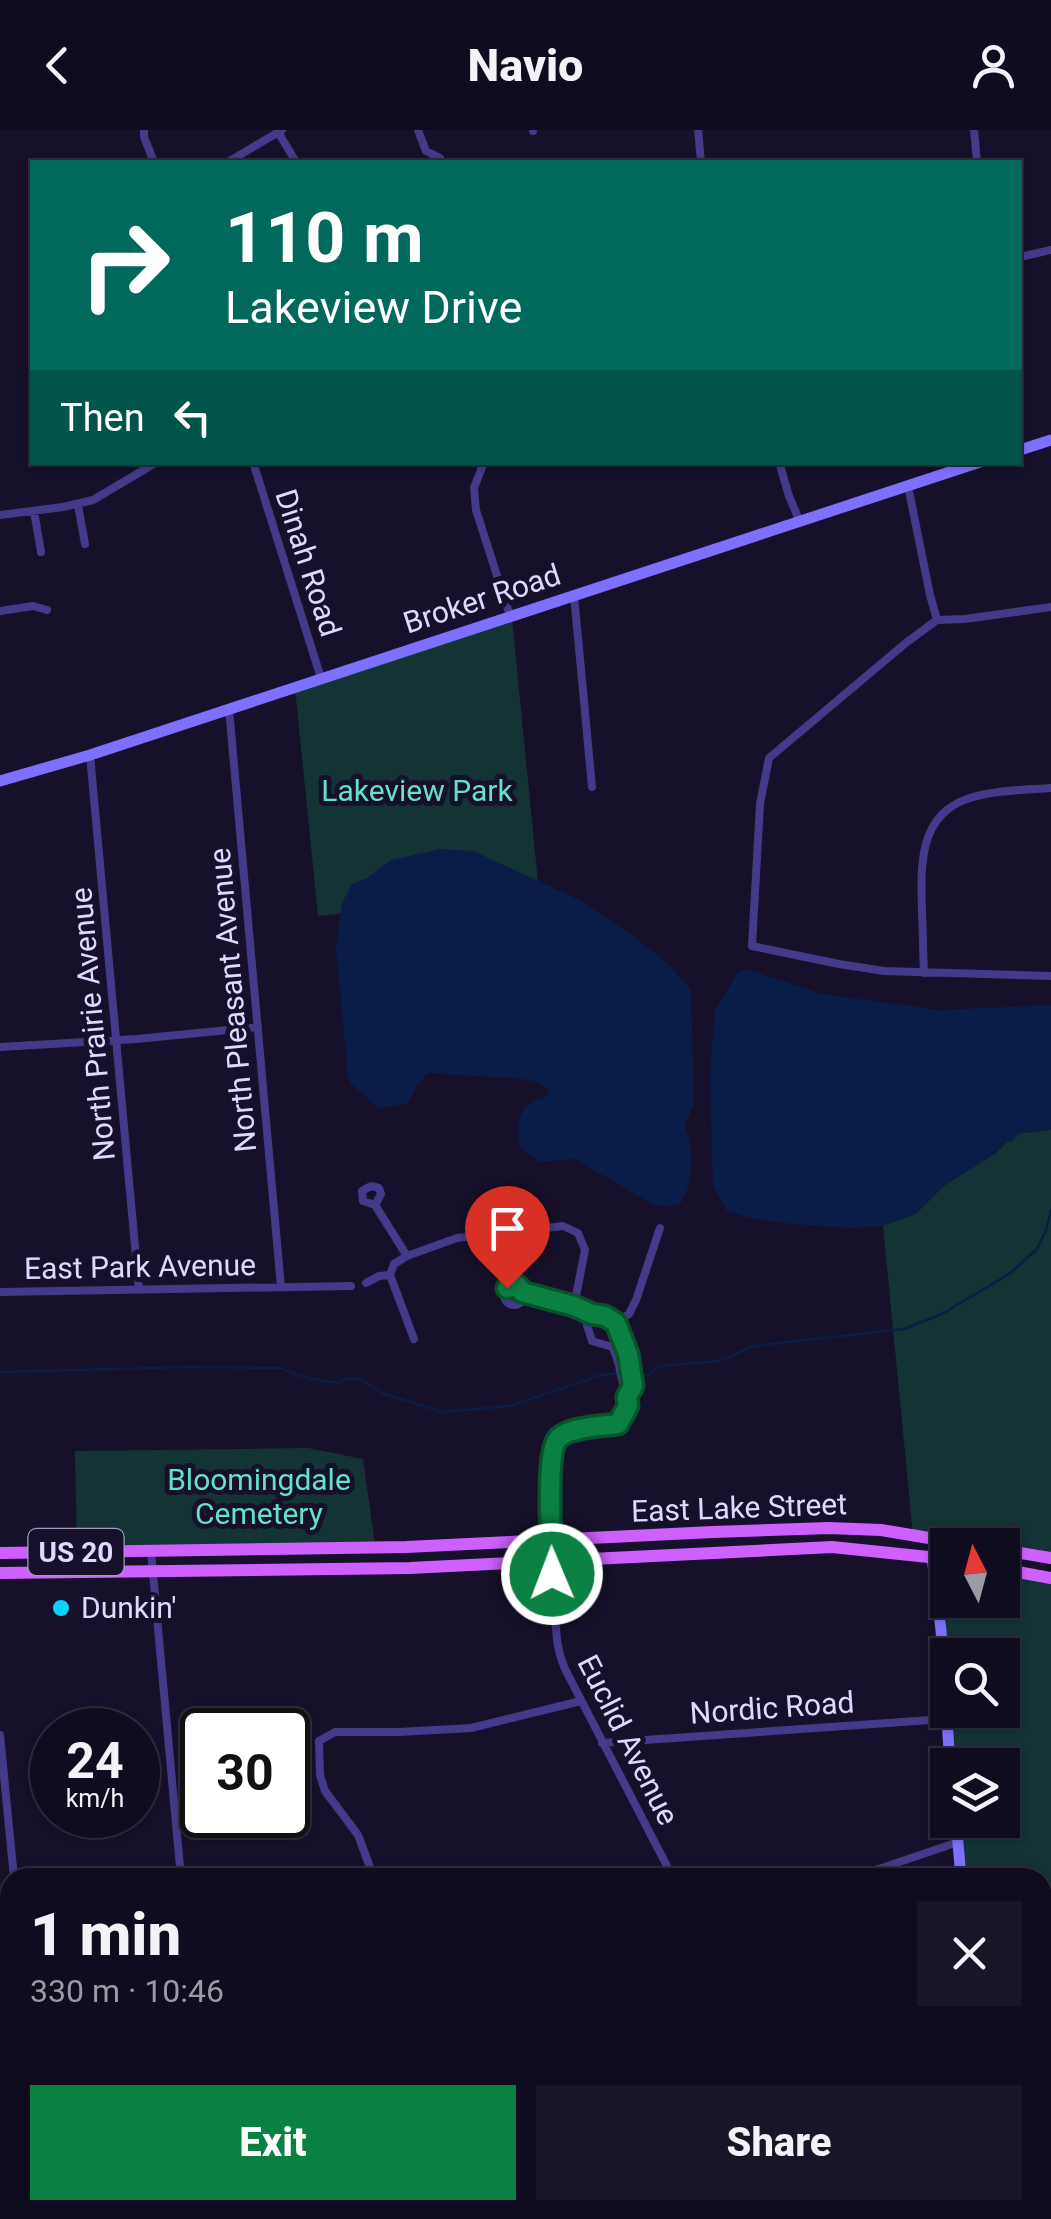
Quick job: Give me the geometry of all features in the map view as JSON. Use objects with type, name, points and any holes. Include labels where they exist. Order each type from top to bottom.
[{"type":"main road","name":"East Lake Street","points":[[0,1553],[406,1548],[830,1528],[881,1530],[930,1539]]},
{"type":"main road","name":"East Lake Street","points":[[0,1572],[410,1568],[832,1546],[930,1556]]},
{"type":"main road","points":[[1020,1553],[1051,1558]]},
{"type":"main road","points":[[1020,1573],[1051,1578]]},
{"type":"street","points":[[144,130],[153,160]]},
{"type":"street","points":[[418,130],[426,150],[440,158]]},
{"type":"street","points":[[698,130],[701,160]]},
{"type":"street","points":[[974,130],[977,160]]},
{"type":"street","points":[[231,160],[280,131],[295,160]]},
{"type":"street","points":[[1022,257],[1051,250]]},
{"type":"street","points":[[1022,449],[1051,440]]},
{"type":"street","points":[[0,514],[78,504],[114,490],[152,465]]},
{"type":"street","name":"Dinah Road","points":[[254,465],[321,678]]},
{"type":"street","points":[[483,465],[474,498],[510,616]]},
{"type":"street","points":[[779,465],[800,522]]},
{"type":"street","name":"Broker Road","points":[[0,781],[90,755],[971,465]]},
{"type":"street","points":[[908,486],[937,620]]},
{"type":"street","points":[[78,504],[85,544]]},
{"type":"street","points":[[34,511],[42,552]]},
{"type":"street","points":[[574,595],[592,787]]},
{"type":"street","points":[[0,610],[33,606],[47,610]]},
{"type":"street","points":[[1051,607],[937,620],[769,758],[760,804],[752,946],[838,964],[924,974],[1051,976]]},
{"type":"street","name":"North Pleasant Avenue","points":[[229,709],[281,1287]]},
{"type":"street","name":"North Prairie Avenue","points":[[90,755],[140,1290]]},
{"type":"street","points":[[924,974],[921,865],[934,825],[950,808],[966,799],[1051,788]]},
{"type":"street","points":[[0,1047],[258,1027]]},
{"type":"street","points":[[376,1205],[407,1256]]},
{"type":"street","points":[[414,1339],[390,1275],[394,1264],[457,1238],[563,1226],[578,1234],[585,1250],[574,1306]]},
{"type":"street","points":[[616,1323],[629,1314],[636,1300],[660,1228]]},
{"type":"street","points":[[366,1283],[390,1275]]},
{"type":"street","name":"East Park Avenue","points":[[0,1292],[351,1286]]},
{"type":"street","points":[[522,1292],[605,1316],[616,1323],[628,1354],[633,1386],[627,1397]]},
{"type":"street","points":[[592,1314],[587,1325],[592,1341],[612,1347],[627,1397]]},
{"type":"street","name":"Euclid Avenue","points":[[627,1397],[628,1406],[618,1424],[570,1431],[558,1439],[552,1458],[552,1560],[560,1655],[564,1670],[668,1868]]},
{"type":"street","points":[[151,1552],[180,1868]]},
{"type":"street","points":[[940,1618],[941,1638]]},
{"type":"street","points":[[941,1630],[942,1618]]},
{"type":"street","points":[[370,1868],[358,1835],[325,1791],[317,1740],[335,1732],[470,1728],[580,1701]]},
{"type":"street","name":"Nordic Road","points":[[602,1742],[930,1720]]},
{"type":"street","points":[[0,1735],[13,1868]]},
{"type":"street","points":[[958,1838],[960,1868]]},
{"type":"street","points":[[885,1868],[958,1842]]},
{"type":"green space","name":"Lakeview Park","points":[[512,619],[539,892],[318,916],[295,689]]},
{"type":"green space","points":[[1051,1113],[1051,1558],[1020,1550],[1020,1528],[930,1528],[930,1538],[913,1535],[883,1226],[955,1173]]},
{"type":"green space","name":"Bloomingdale Cemetery","points":[[308,1448],[363,1459],[375,1544],[77,1549],[75,1451]]},
{"type":"green space","points":[[1020,1577],[1051,1582],[1051,1868],[963,1868],[961,1838],[1020,1838],[1020,1748],[951,1748],[950,1728],[1020,1728],[1020,1638],[946,1638],[947,1618],[1020,1618]]},
{"type":"water","points":[[440,849],[473,851],[586,903],[669,965],[691,990],[694,1105],[684,1125],[691,1165],[680,1204],[652,1204],[575,1159],[539,1162],[521,1148],[521,1114],[549,1092],[537,1082],[428,1073],[408,1103],[379,1108],[352,1085],[348,1077],[336,947],[342,903],[352,884],[391,860]]},
{"type":"water","points":[[746,969],[822,994],[939,1010],[1051,1005],[1051,1130],[1018,1134],[944,1186],[916,1214],[883,1226],[793,1224],[727,1211],[713,1186],[710,1073],[715,1010],[739,971]]},
{"type":"waterway","points":[[0,1372],[281,1368],[338,1383],[360,1379],[384,1394],[443,1412],[510,1406],[601,1375],[646,1376],[659,1366],[719,1361],[754,1346],[904,1329],[942,1314],[1009,1274],[1037,1249],[1051,1210]]},
{"type":"place","name":"Dunkin'","points":[[61,1608]]},
{"type":"route","points":[[507,1288],[518,1286],[522,1292],[605,1316],[616,1323],[628,1354],[633,1386],[618,1424],[570,1431],[558,1439],[552,1458],[552,1574]]}]
